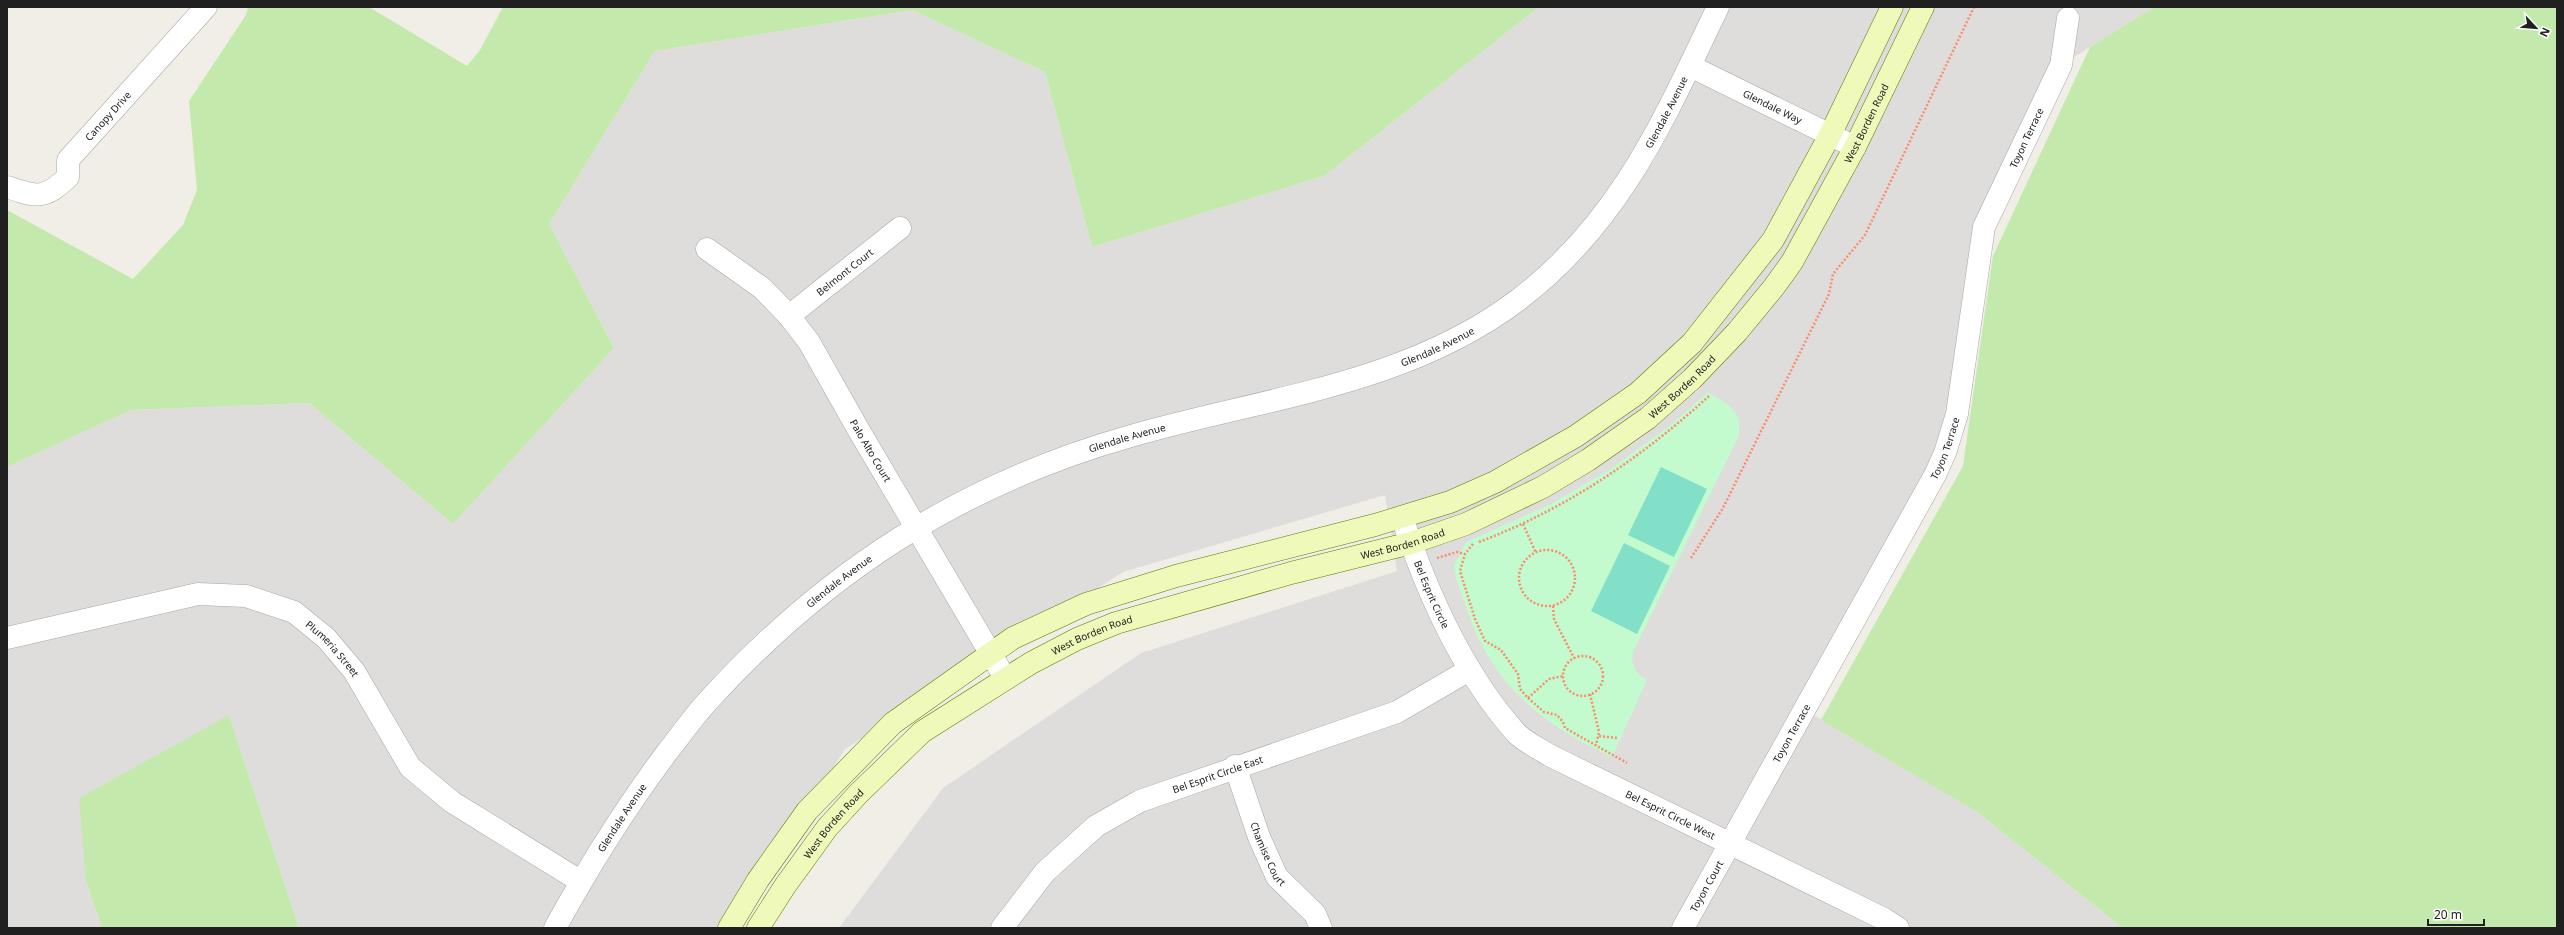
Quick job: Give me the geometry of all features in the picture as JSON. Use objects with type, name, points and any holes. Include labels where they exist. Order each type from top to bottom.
[{"type":"main road","points":[[729,928],[758,880],[807,811],[892,723],[990,652],[1013,638],[1086,604],[1176,576],[1402,517],[1450,502],[1495,482],[1576,436],[1638,393],[1692,344],[1773,240],[1830,135],[1892,7]]},
{"type":"main road","name":"West Borden Road","points":[[758,928],[784,886],[827,828],[858,794],[922,732],[1006,678],[1077,639],[1116,623],[1291,573],[1411,543],[1466,524],[1543,487],[1588,460],[1648,418],[1692,379],[1738,332],[1774,287],[1818,218],[1855,147],[1922,7]]},
{"type":"street","name":"Canopy Drive","points":[[7,187],[34,196],[55,190],[68,178],[68,160],[206,7]]},
{"type":"street","name":"Glendale Avenue","points":[[555,928],[580,881],[632,798],[705,703],[797,612],[874,554],[943,511],[1060,458],[1130,436],[1370,374],[1420,357],[1471,331],[1517,301],[1562,264],[1617,198],[1638,167],[1690,66],[1718,7]]},
{"type":"street","name":"Toyon Terrace","points":[[1730,844],[1935,475],[1945,453],[1957,414],[1984,227],[2061,65],[2068,18]]},
{"type":"street","name":"Glendale Way","points":[[1690,66],[1855,147]]},
{"type":"street","name":"Belmont Court","points":[[789,316],[900,228]]},
{"type":"street","name":"Palo Alto Court","points":[[707,249],[731,264],[762,288],[789,316],[809,342],[916,527],[1006,678]]},
{"type":"street","name":"Bel Esprit Circle","points":[[1402,517],[1411,543],[1448,629],[1468,670]]},
{"type":"street","name":"Plumeria Street","points":[[7,638],[198,594],[246,596],[294,612],[326,638],[354,672],[410,767],[452,802],[580,881]]},
{"type":"street","name":"Bel Esprit Circle West","points":[[1468,670],[1517,734],[1549,755],[1884,919],[1898,928]]},
{"type":"street","name":"Bel Esprit Circle East","points":[[1002,928],[1045,872],[1096,826],[1140,801],[1236,766],[1397,712],[1468,670]]},
{"type":"street","name":"Chamise Court","points":[[1236,766],[1259,837],[1277,877],[1315,914],[1321,928]]},
{"type":"street","name":"Toyon Court","points":[[1683,928],[1730,844]]},
{"type":"path","points":[[1691,558],[1723,508],[1829,294],[1834,274],[1865,235],[1974,7]]},
{"type":"path","points":[[1627,764],[1565,728],[1563,722],[1557,715],[1544,712],[1520,689],[1518,674],[1501,650],[1485,641],[1476,619],[1460,568],[1468,548],[1473,544],[1522,524],[1606,478],[1648,449],[1710,396]]},
{"type":"path","points":[[1522,524],[1536,553]]},
{"type":"path","points":[[1556,552],[1567,559],[1573,570],[1574,582],[1571,593],[1563,601],[1553,606],[1543,606],[1532,602],[1520,588],[1519,577],[1521,566],[1536,553],[1556,552]]},
{"type":"path","points":[[1553,606],[1554,619],[1574,658]]},
{"type":"path","points":[[1574,658],[1589,658],[1600,668],[1601,684],[1590,694],[1581,696],[1572,693],[1565,685],[1563,676],[1566,665],[1574,658]]},
{"type":"path","points":[[1528,698],[1549,679],[1563,676]]},
{"type":"path","points":[[1590,694],[1599,736],[1596,745]]},
{"type":"path","points":[[1599,736],[1617,738]]},
{"type":"shaded area","points":[[1539,7],[2154,7],[2061,65],[1993,205],[1957,414],[1805,710],[1977,812],[2123,928],[839,928],[943,788],[1141,653],[1397,571],[1385,495],[1123,572],[845,749],[730,928],[299,928],[229,715],[86,881],[102,928],[7,928],[7,467],[131,410],[309,403],[453,524],[614,348],[549,224],[655,51],[912,10],[1045,72],[1092,247],[1324,176]]},
{"type":"green space","points":[[248,7],[369,7],[467,66],[480,50],[503,7],[1539,7],[1324,176],[1092,247],[1045,72],[912,10],[655,51],[549,224],[614,348],[453,524],[309,403],[131,410],[7,467],[7,210],[133,279],[183,225],[197,190],[189,101],[246,15]]},
{"type":"green space","points":[[2154,7],[2557,7],[2557,928],[2123,928],[1977,812],[1821,720],[1963,466],[1993,256],[2090,47]]},
{"type":"green space","points":[[1708,392],[1727,404],[1736,413],[1739,426],[1739,435],[1634,650],[1632,659],[1634,668],[1639,675],[1647,680],[1612,757],[1562,730],[1520,697],[1503,678],[1488,656],[1476,632],[1454,571],[1454,566],[1466,542],[1551,504],[1609,470],[1672,424]]},
{"type":"green space","points":[[1661,467],[1707,489],[1674,557],[1628,535]]},
{"type":"green space","points":[[1624,543],[1670,566],[1637,634],[1591,611]]},
{"type":"green space","points":[[229,715],[299,928],[102,928],[86,881],[79,798]]}]
